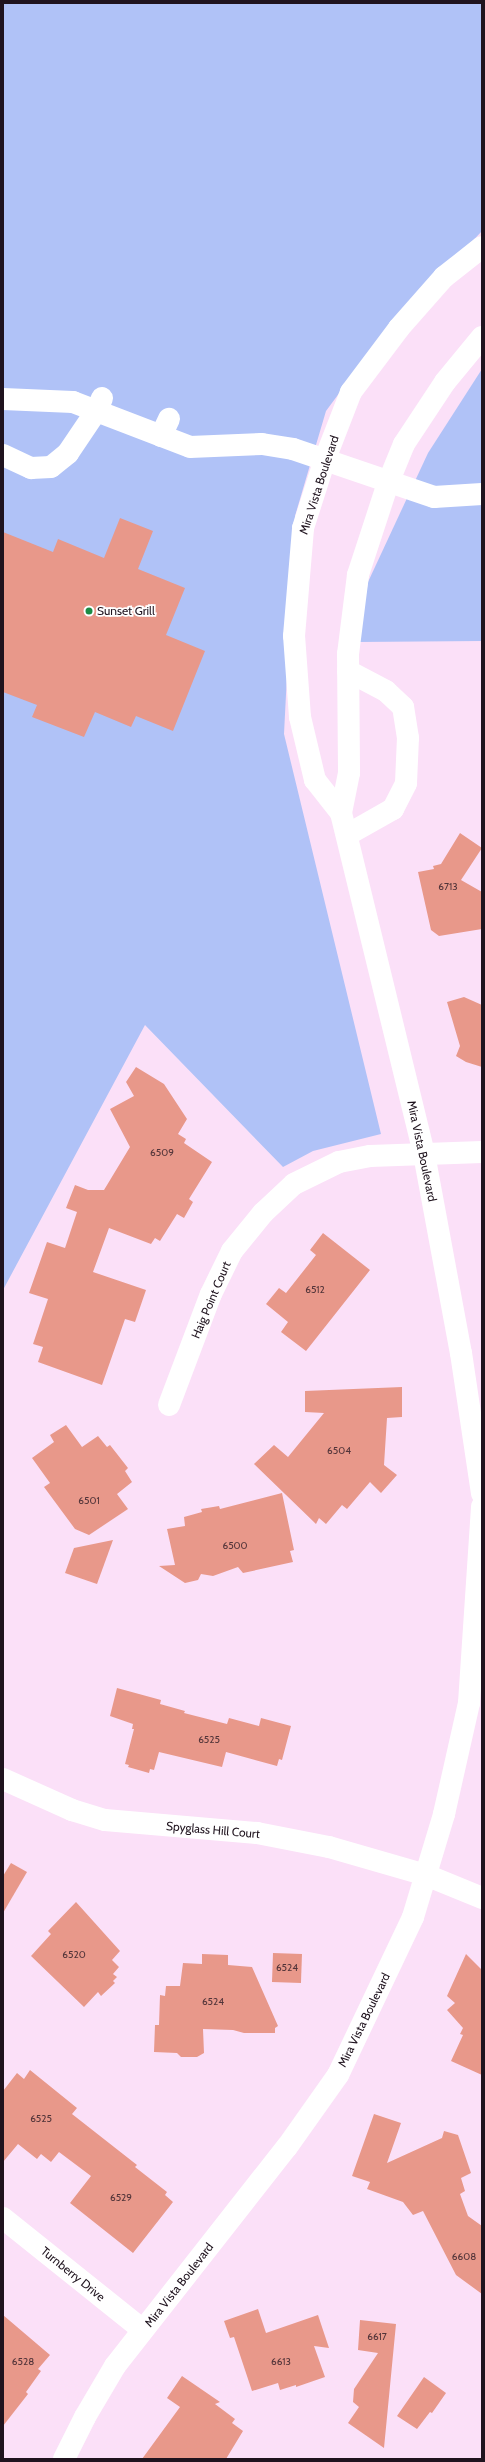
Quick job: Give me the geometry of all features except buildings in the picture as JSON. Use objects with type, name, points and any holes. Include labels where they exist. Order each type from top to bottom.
[{"type":"street","name":"Mira Vista Boulevard","points":[[482,247],[444,277],[394,334],[351,392],[325,459],[303,528],[294,636],[300,717],[315,780],[341,813],[424,1154],[461,1353],[482,1493]]},
{"type":"street","name":"Mira Vista Boulevard","points":[[341,813],[349,773],[348,671],[358,574],[388,483],[404,444],[445,382],[482,337]]},
{"type":"street","points":[[3,399],[99,403],[165,428],[190,447],[262,444],[325,459],[388,483],[434,497],[482,494]]},
{"type":"street","points":[[3,455],[31,468],[51,467],[68,453],[99,403]]},
{"type":"street","points":[[347,835],[393,809],[406,783],[408,738],[403,707],[386,691],[348,671]]},
{"type":"street","name":"Haig Point Court","points":[[169,1405],[211,1294],[232,1251],[263,1213],[294,1184],[339,1162],[370,1156],[482,1152]]},
{"type":"street","name":"Mira Vista Boulevard","points":[[64,2459],[96,2398],[115,2366],[287,2147],[338,2075],[413,1917],[444,1814],[469,1703],[482,1506]]},
{"type":"street","name":"Spyglass Hill Court","points":[[3,1779],[72,1810],[105,1820],[257,1833],[329,1847],[426,1875],[482,1898]]},
{"type":"street","name":"Turnberry Drive","points":[[3,2218],[143,2330]]},
{"type":"shaded area","points":[[3,3],[482,3],[482,231],[377,342],[326,411],[295,516],[284,734],[381,1134],[313,1151],[283,1167],[145,1025],[3,1290]]},
{"type":"shaded area","points":[[482,369],[482,641],[358,642],[368,582],[428,453]]},
{"type":"place","name":"Sunset Grill","points":[[89,611]]}]
